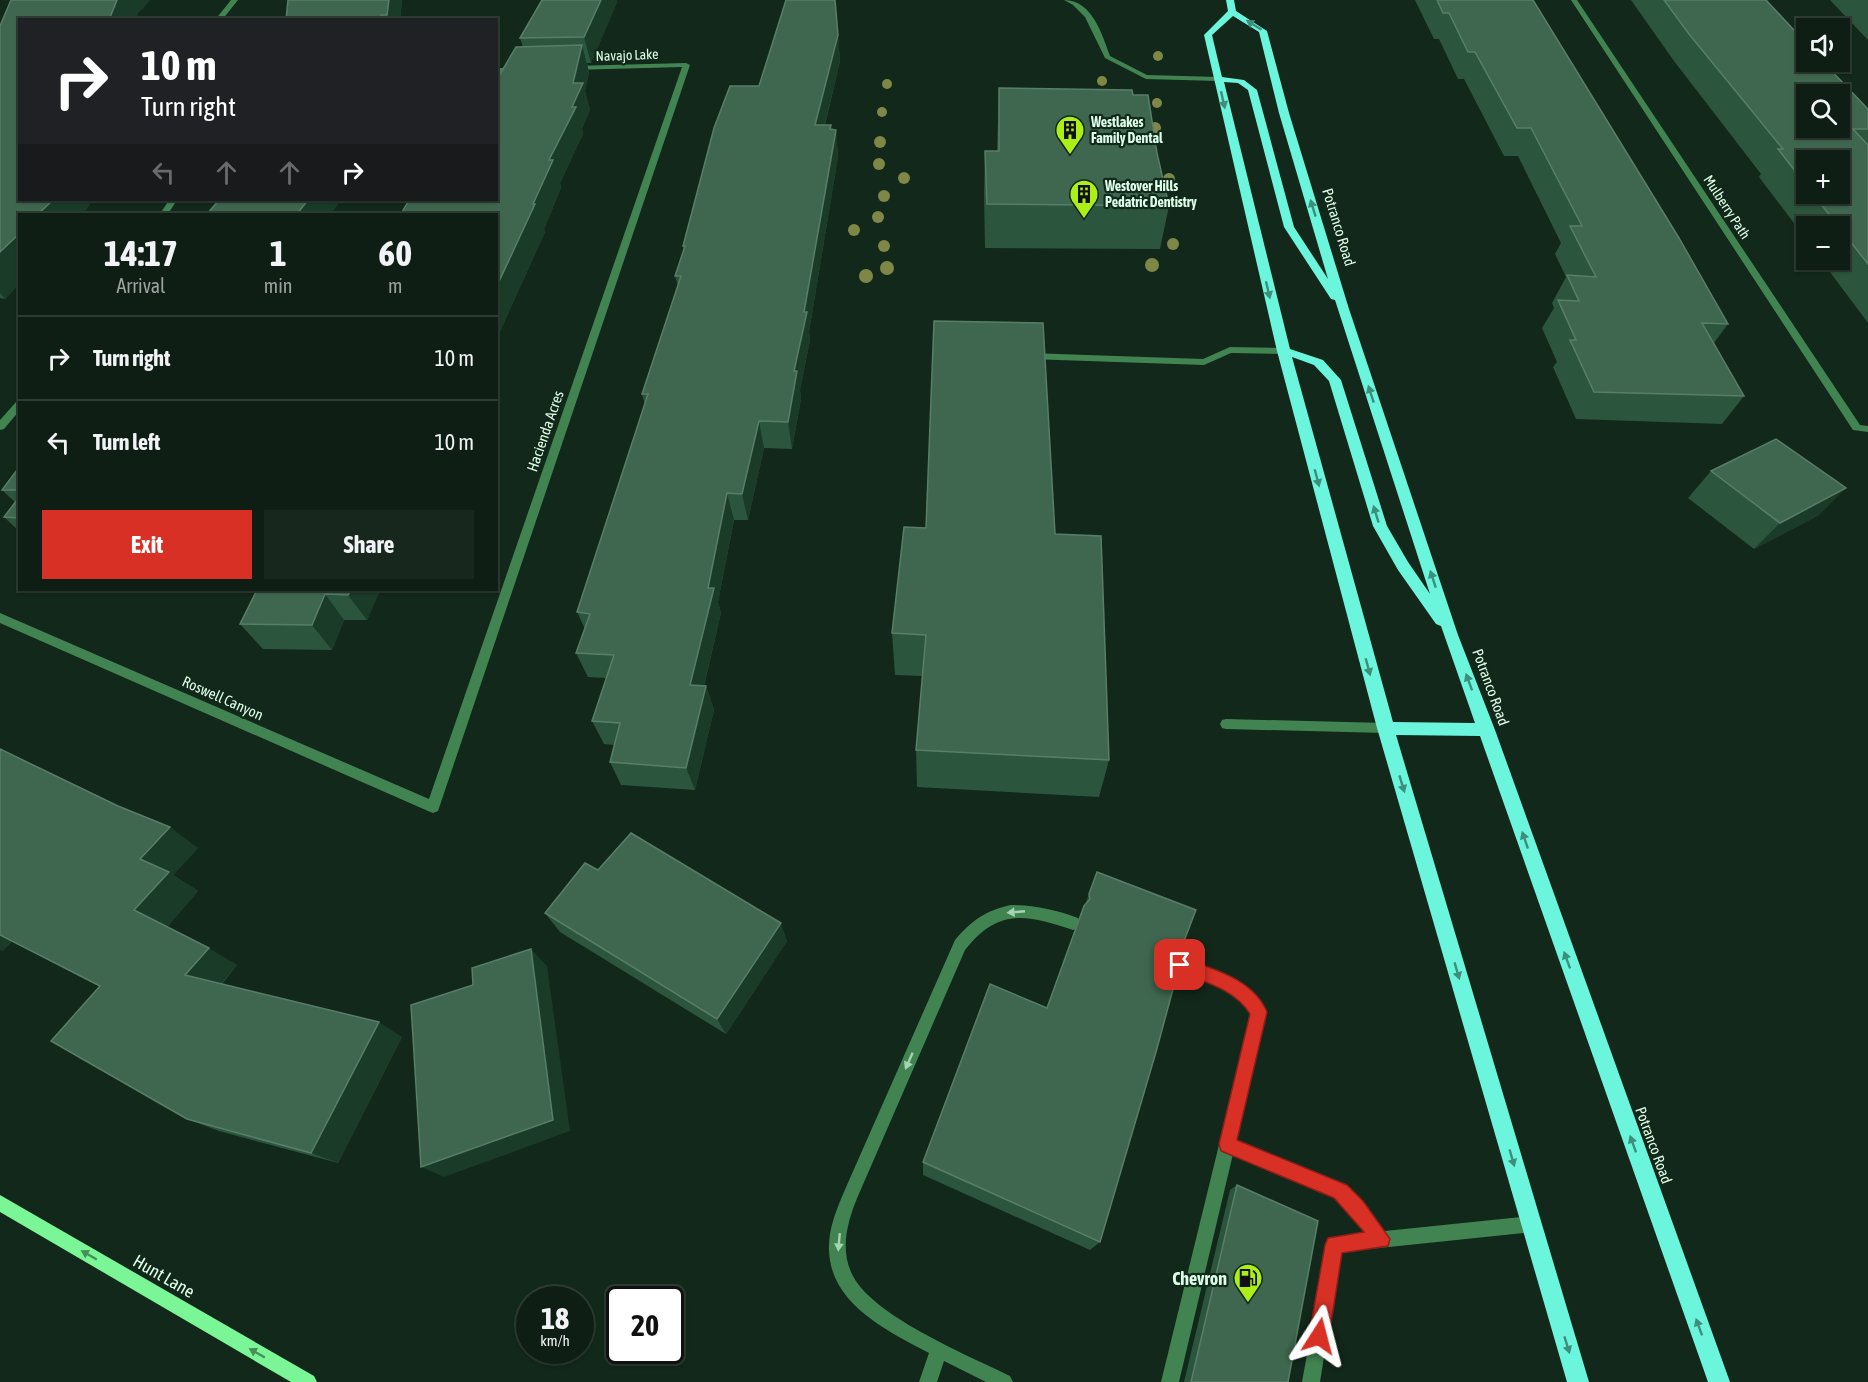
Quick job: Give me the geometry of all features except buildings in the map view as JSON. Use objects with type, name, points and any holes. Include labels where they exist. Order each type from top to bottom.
[{"type":"main road","name":"Potranco Road","points":[[1578,1382],[1385,728],[1283,351],[1208,35],[1231,6],[1263,30],[1284,114],[1343,309],[1451,635],[1719,1382]]},
{"type":"main road","points":[[1218,79],[1239,80],[1248,84],[1252,90],[1289,227],[1343,309]]},
{"type":"main road","points":[[1283,351],[1305,355],[1325,365],[1335,380],[1380,526],[1403,566],[1451,635]]},
{"type":"main road","points":[[1385,728],[1486,730]]},
{"type":"main road","name":"Hunt Lane","points":[[0,1203],[308,1382]]},
{"type":"street","points":[[220,18],[236,0]]},
{"type":"street","points":[[1067,0],[1074,2],[1094,24],[1107,57],[1146,77],[1218,79]]},
{"type":"street","name":"Mulberry Path","points":[[1574,0],[1862,428]]},
{"type":"street","name":"Navajo Lake","points":[[567,68],[686,65]]},
{"type":"street","name":"Hacienda Acres","points":[[433,807],[686,65]]},
{"type":"street","points":[[498,70],[532,69]]},
{"type":"street","points":[[1013,356],[1204,362],[1230,350],[1283,351]]},
{"type":"street","points":[[0,427],[18,405]]},
{"type":"street","name":"Roswell Canyon","points":[[0,618],[433,807]]},
{"type":"street","points":[[1226,724],[1385,728]]},
{"type":"street","points":[[1004,1382],[939,1350],[858,1300],[845,1278],[838,1254],[846,1206],[960,945],[968,932],[988,918],[1012,911],[1041,913],[1073,923]]},
{"type":"street","points":[[1170,1382],[1258,1012],[1250,998],[1230,985],[1180,965]]},
{"type":"street","points":[[1227,1144],[1341,1192],[1381,1239]]},
{"type":"street","points":[[1311,1382],[1334,1245],[1532,1224]]},
{"type":"street","points":[[928,1382],[939,1350]]},
{"type":"place","name":"Westlakes Family Dental","points":[[1070,156]]},
{"type":"place","name":"Westover Hills Pedatric Dentistry","points":[[1084,220]]},
{"type":"place","name":"Chevron","points":[[1248,1304]]},
{"type":"route","points":[[1180,965],[1242,992],[1250,998],[1258,1012],[1227,1144],[1341,1192],[1381,1239],[1334,1245],[1319,1336]]}]
